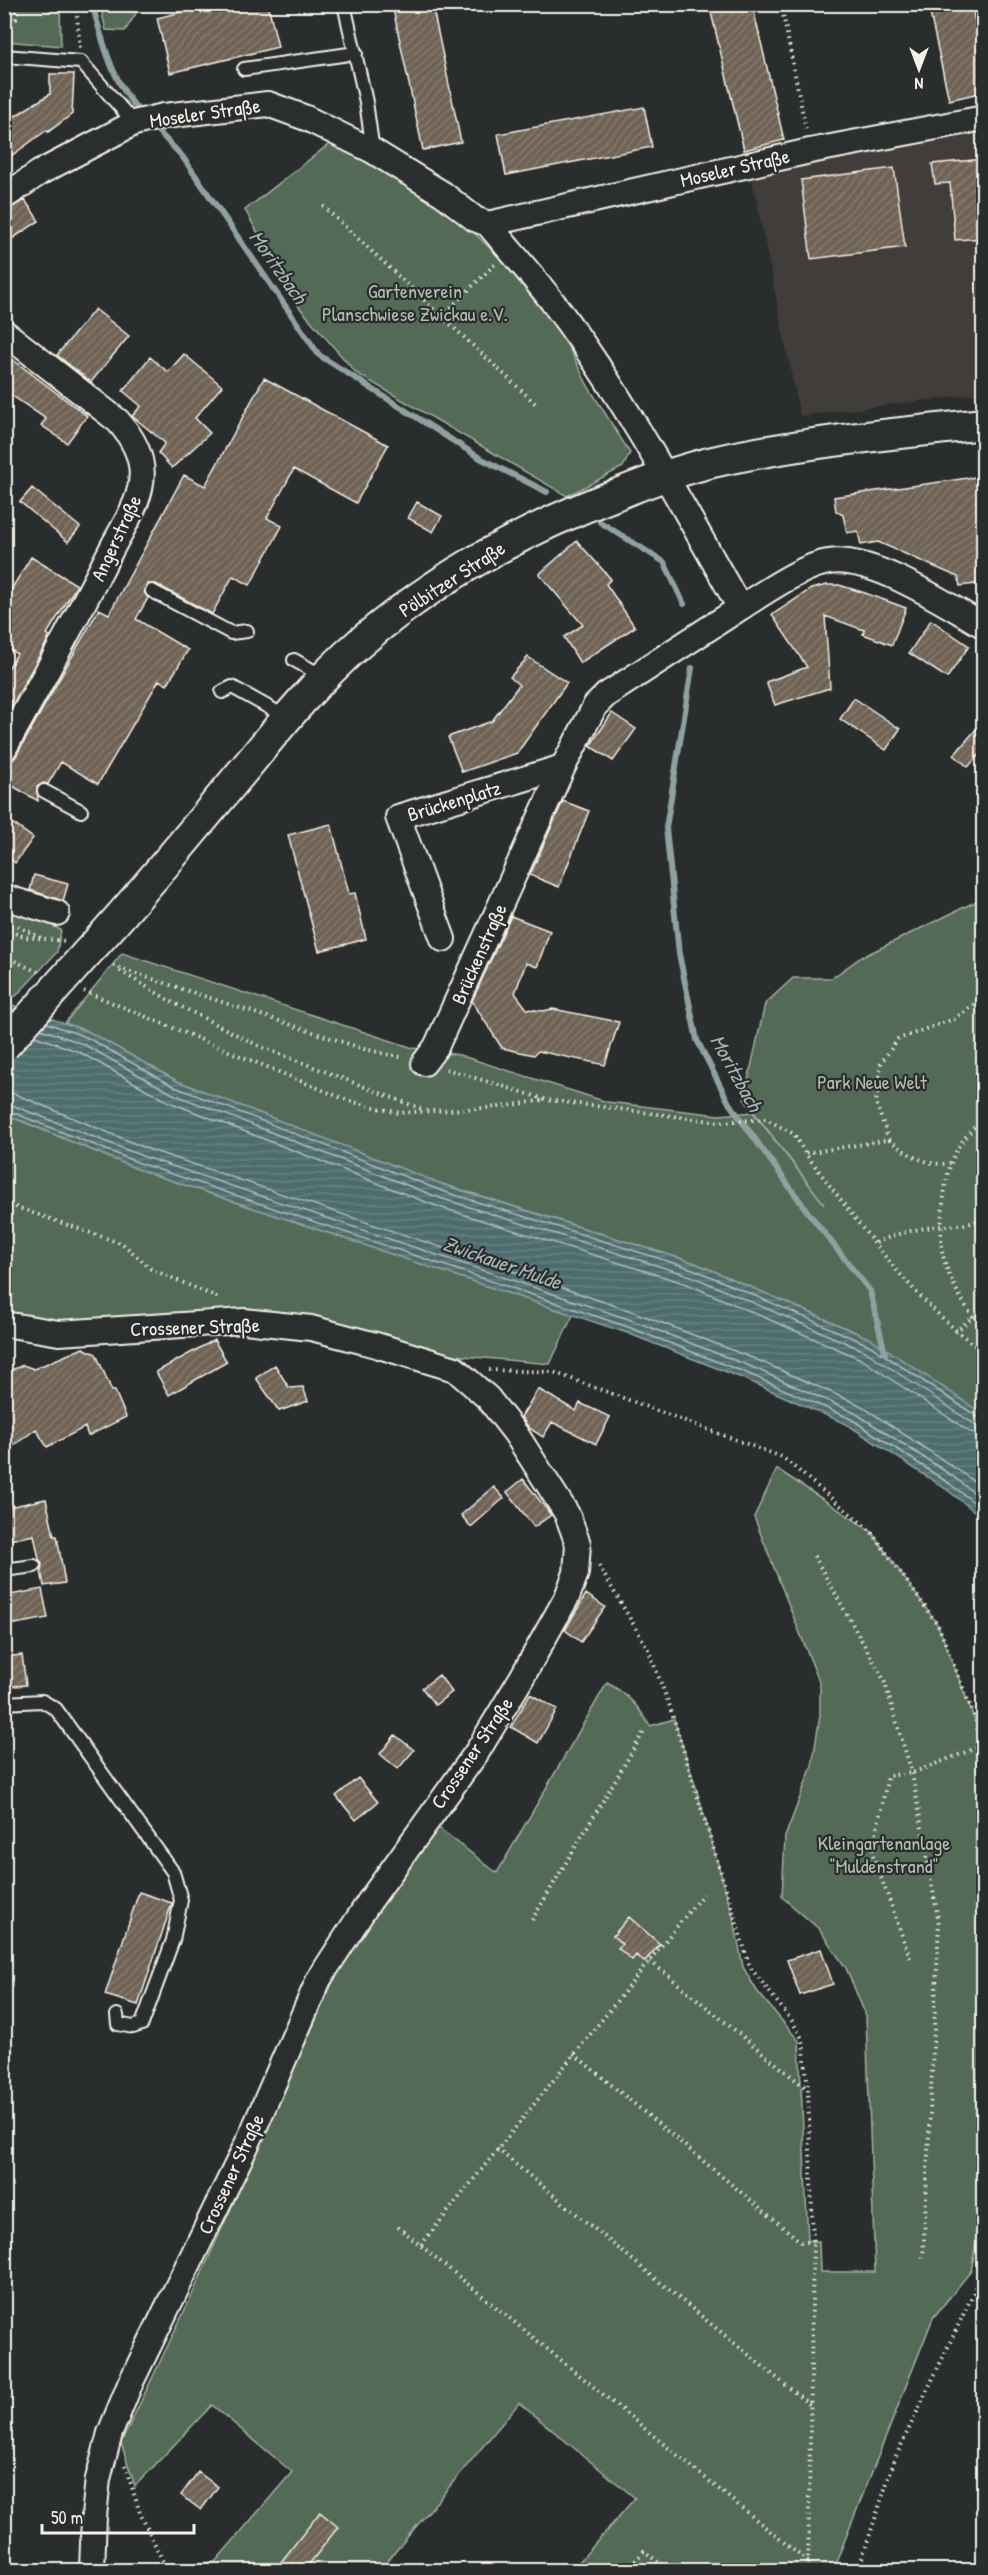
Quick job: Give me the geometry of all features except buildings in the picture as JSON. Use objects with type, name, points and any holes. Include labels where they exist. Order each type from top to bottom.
[{"type":"street","name":"Moseler Straße","points":[[134,123],[164,116],[268,104],[306,118],[374,151],[443,194],[475,219],[488,224],[596,353],[666,475]]},
{"type":"street","name":"Moseler Straße","points":[[488,224],[810,150],[984,118]]},
{"type":"street","points":[[4,197],[39,172],[134,123]]},
{"type":"street","name":"Angerstraße","points":[[4,333],[118,421],[130,436],[140,458],[141,484],[132,508],[81,609],[4,749]]},
{"type":"street","name":"Pölbitzer Straße","points":[[4,1046],[124,913],[288,717],[325,678],[361,642],[419,598],[482,555],[583,507],[666,475],[712,462],[848,438],[984,424]]},
{"type":"street","points":[[666,475],[740,608]]},
{"type":"street","name":"Brückenstraße","points":[[424,1063],[436,1047],[563,767],[595,706],[606,695],[789,578],[829,562],[859,565],[904,580],[984,626]]},
{"type":"street","name":"Brückenplatz","points":[[443,939],[398,817],[563,767]]},
{"type":"street","points":[[4,897],[57,913]]},
{"type":"street","name":"Crossener Straße","points":[[4,1324],[59,1333],[255,1322],[311,1328],[455,1369],[488,1398],[522,1443],[567,1514],[578,1544],[576,1573],[567,1597],[483,1743],[369,1902],[319,1979],[249,2140],[130,2384],[110,2433],[98,2479],[92,2571]]},
{"type":"lane","points":[[344,4],[356,53],[374,151]]},
{"type":"lane","name":"Moseler Straße","points":[[244,69],[356,53]]},
{"type":"lane","points":[[4,56],[81,62],[134,123]]},
{"type":"lane","points":[[152,591],[231,633],[246,631]]},
{"type":"lane","points":[[294,660],[325,678]]},
{"type":"lane","points":[[222,692],[232,687],[288,717]]},
{"type":"lane","points":[[44,791],[81,811]]},
{"type":"lane","points":[[4,1570],[34,1566]]},
{"type":"lane","points":[[4,1703],[42,1701],[56,1709],[173,1872],[181,1900],[173,1940],[142,2024],[133,2027],[118,2024],[117,2015]]},
{"type":"path","points":[[4,18],[16,20],[18,4]]},
{"type":"path","points":[[76,4],[81,62]]},
{"type":"path","points":[[781,4],[810,150]]},
{"type":"path","points":[[322,206],[538,406]]},
{"type":"path","points":[[442,316],[509,250]]},
{"type":"path","points":[[10,921],[42,938],[364,1049],[424,1063],[548,1100],[720,1122],[766,1119],[794,1134],[805,1153],[911,1289],[955,1332],[984,1352]]},
{"type":"path","points":[[4,929],[25,937],[42,938]]},
{"type":"path","points":[[88,953],[172,1002],[257,1045],[425,1110]]},
{"type":"path","points":[[4,956],[49,976]]},
{"type":"path","points":[[83,990],[349,1101],[399,1113],[425,1110],[455,1111],[548,1100]]},
{"type":"path","points":[[950,1163],[939,1165],[915,1159],[889,1140],[876,1103],[881,1063],[898,1039],[954,1019],[984,997]]},
{"type":"path","points":[[973,1317],[957,1294],[943,1254],[941,1226],[950,1163],[968,1131],[984,1119]]},
{"type":"path","points":[[805,1153],[889,1140]]},
{"type":"path","points":[[4,1203],[123,1244],[151,1269],[228,1302]]},
{"type":"path","points":[[876,1243],[897,1233],[941,1226],[967,1226],[984,1215]]},
{"type":"path","points":[[955,1332],[973,1317],[984,1313]]},
{"type":"path","points":[[455,1369],[553,1372],[782,1457],[871,1531],[938,1625],[984,1743],[912,1773],[888,1776],[872,1852],[910,1958]]},
{"type":"path","points":[[577,1556],[597,1562],[648,1649],[698,1791],[750,1967],[792,2021],[803,2040],[808,2089],[813,2242],[808,2571]]},
{"type":"path","points":[[814,1556],[884,1680],[912,1773],[940,1934],[923,2259]]},
{"type":"path","points":[[532,1920],[645,1730]]},
{"type":"path","points":[[421,2245],[703,1894]]},
{"type":"path","points":[[650,1960],[808,2089]]},
{"type":"path","points":[[574,2054],[801,2241],[813,2242]]},
{"type":"path","points":[[497,2149],[811,2406]]},
{"type":"path","points":[[398,2227],[808,2562]]},
{"type":"path","points":[[858,2571],[896,2456],[975,2290],[984,2235]]},
{"type":"path","points":[[110,2433],[125,2465],[140,2513],[167,2571]]},
{"type":"path","points":[[627,2571],[644,2551],[668,2571]]},
{"type":"shaded area","points":[[983,133],[983,393],[800,416],[751,174]]},
{"type":"green space","points":[[100,4],[141,5],[125,31],[106,30]]},
{"type":"green space","points":[[4,5],[60,5],[61,46],[5,41]]},
{"type":"green space","name":"Gartenverein Planschwiese Zwickau e.V.","points":[[332,142],[387,170],[468,227],[522,279],[559,328],[588,386],[630,453],[623,467],[567,496],[356,373],[299,307],[245,210]]},
{"type":"green space","name":"Park Neue Welt","points":[[983,898],[983,1415],[871,1339],[695,1263],[436,1182],[177,1081],[89,1032],[65,1023],[122,953],[413,1048],[459,1055],[607,1102],[719,1115],[753,1112],[824,1204],[744,1099],[765,1004],[793,978],[832,978],[860,958]]},
{"type":"green space","points":[[4,903],[61,930],[57,952],[16,996],[5,996]]},
{"type":"green space","points":[[4,1114],[140,1170],[573,1315],[550,1364],[453,1355],[382,1336],[64,1326],[5,1315]]},
{"type":"green space","name":"Kleingartenanlage \"Muldenstrand\"","points":[[777,1469],[871,1531],[938,1625],[983,1741],[984,2199],[971,2271],[933,2318],[833,2570],[572,2570],[635,2498],[519,2403],[380,2570],[176,2570],[174,2565],[215,2562],[292,2472],[212,2405],[135,2486],[121,2443],[192,2295],[353,1937],[435,1825],[497,1873],[607,1683],[632,1701],[650,1726],[674,1719],[733,1916],[743,1967],[757,1991],[799,2041],[808,2241],[819,2241],[820,2272],[875,2272],[866,2016],[846,1968],[819,1929],[782,1897],[785,1837],[812,1766],[820,1715],[820,1684],[754,1517]]},
{"type":"water","name":"Zwickauer Mulde","points":[[4,1002],[89,1032],[177,1081],[444,1185],[695,1263],[871,1339],[983,1414],[983,1518],[946,1489],[848,1425],[747,1380],[627,1333],[140,1170],[5,1114]]},
{"type":"waterway","name":"Moritzbach","points":[[92,4],[110,63],[123,90],[142,114]]},
{"type":"waterway","name":"Moritzbach","points":[[151,124],[182,156],[319,355],[480,458],[547,492]]},
{"type":"waterway","name":"Moritzbach","points":[[600,522],[664,562],[684,604]]},
{"type":"waterway","name":"Moritzbach","points":[[692,668],[666,828],[679,954],[697,1040],[729,1103],[807,1211],[870,1291],[885,1353]]}]
